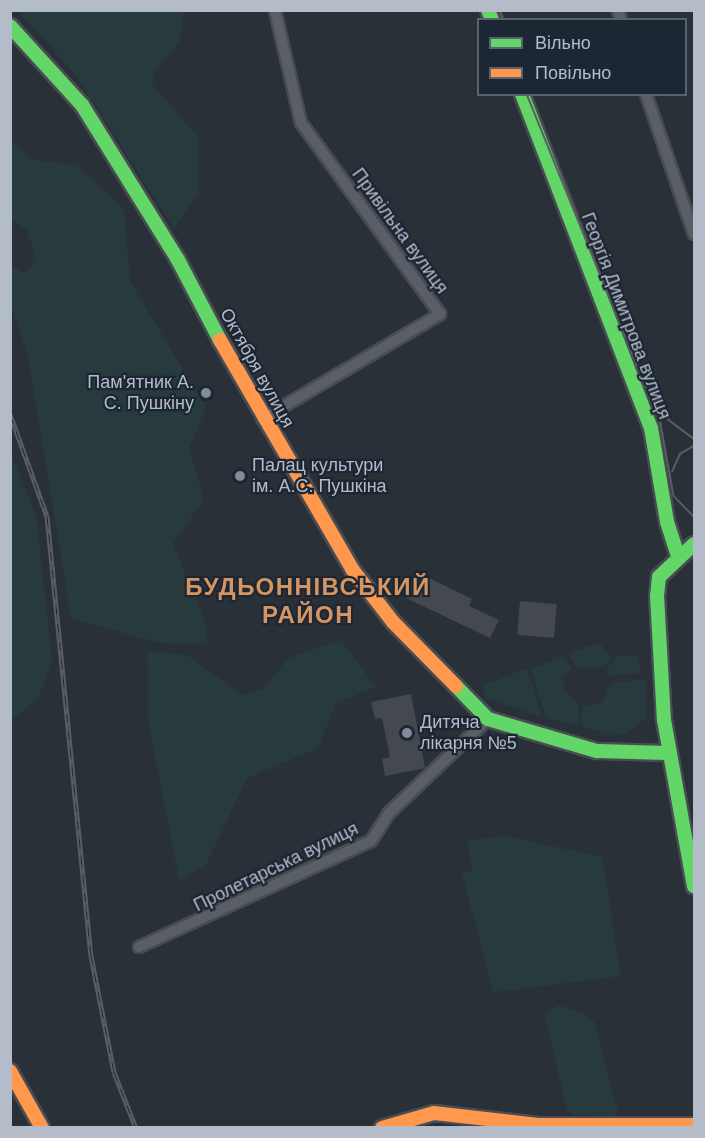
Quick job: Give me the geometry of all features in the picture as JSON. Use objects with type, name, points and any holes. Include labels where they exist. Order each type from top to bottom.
[{"type":"main road","name":"Октября вулиця","points":[[10,26],[82,105],[178,260],[262,419],[381,609],[488,719],[597,751],[668,753]]},
{"type":"main road","name":"Георгія Димитрова вулиця","points":[[523,96],[651,428],[666,522],[678,555]]},
{"type":"main road","points":[[694,544],[678,555],[659,577],[657,596],[668,753],[694,886]]},
{"type":"main road","points":[[10,1071],[42,1128]]},
{"type":"main road","points":[[382,1128],[434,1113],[540,1125],[694,1125]]},
{"type":"street","name":"Привільна вулиця","points":[[262,419],[440,315],[301,123],[275,10]]},
{"type":"street","points":[[647,96],[692,220],[694,234]]},
{"type":"street","name":"Пролетарська вулиця","points":[[139,947],[371,841],[389,813],[488,719]]},
{"type":"green space","points":[[18,11],[185,11],[179,43],[155,70],[152,84],[199,138],[199,193],[174,229],[76,75]]},
{"type":"green space","points":[[11,140],[33,160],[77,165],[124,209],[130,281],[206,408],[189,448],[204,499],[173,544],[206,624],[207,644],[161,643],[71,619],[27,352],[11,307],[11,264],[25,274],[36,259],[27,231],[11,218]]},
{"type":"green space","points":[[10,450],[36,516],[52,660],[39,697],[11,721]]},
{"type":"green space","points":[[341,640],[376,687],[336,703],[318,748],[247,778],[206,865],[179,880],[148,720],[147,651],[187,655],[242,695],[263,689],[288,658]]},
{"type":"green space","points":[[599,642],[611,658],[603,667],[577,669],[568,654]]},
{"type":"green space","points":[[563,656],[572,669],[563,676],[564,690],[579,705],[579,726],[546,718],[531,669]]},
{"type":"green space","points":[[617,656],[639,656],[640,673],[609,676],[607,669]]},
{"type":"green space","points":[[527,668],[542,717],[485,698],[483,685]]},
{"type":"green space","points":[[647,679],[646,718],[627,733],[614,736],[582,727],[582,706],[602,703],[610,683]]},
{"type":"green space","points":[[506,836],[602,857],[621,976],[493,992],[462,873],[473,871],[467,841]]},
{"type":"green space","points":[[557,1005],[582,1012],[594,1021],[618,1112],[615,1116],[575,1115],[567,1111],[546,1021],[546,1014]]},
{"type":"building","points":[[429,578],[472,599],[469,606],[499,620],[490,638],[406,598],[414,580],[425,585]]},
{"type":"building","points":[[520,601],[557,604],[554,638],[517,635]]},
{"type":"building","name":"Дитяча лікарня №5","points":[[411,694],[425,768],[385,776],[382,759],[390,757],[382,718],[375,719],[371,702]]},
{"type":"tram line","points":[[500,10],[503,18]]},
{"type":"tram line","points":[[528,96],[661,424],[674,496],[694,517]]},
{"type":"tram line","points":[[661,406],[669,420],[694,439]]},
{"type":"tram line","points":[[672,472],[680,454],[694,446]]},
{"type":"railway","points":[[10,414],[47,516],[91,956],[114,1072],[136,1128]]},
{"type":"traffic: fast","points":[[488,10],[491,18]]},
{"type":"traffic: fast","points":[[10,26],[82,105],[178,260],[220,340]]},
{"type":"traffic: fast","points":[[523,96],[651,428],[667,522],[678,555]]},
{"type":"traffic: fast","points":[[694,544],[659,577],[657,596],[664,720],[694,886]]},
{"type":"traffic: fast","points":[[456,686],[488,719],[597,751],[668,753]]},
{"type":"traffic: slow","points":[[220,340],[352,569],[393,622],[456,686]]},
{"type":"traffic: slow","points":[[10,1071],[42,1128]]},
{"type":"traffic: slow","points":[[382,1128],[434,1113],[540,1125],[694,1125]]},
{"type":"place","name":"Пам'ятник А. С. Пушкіну","points":[[206,393]]},
{"type":"place","name":"Палац культури ім. А.С. Пушкіна","points":[[240,476]]},
{"type":"place","name":"Дитяча лікарня №5","points":[[407,733]]},
{"type":"district","name":"БУДЬОННІВСЬКИЙ РАЙОН","points":[[308,601]]}]
